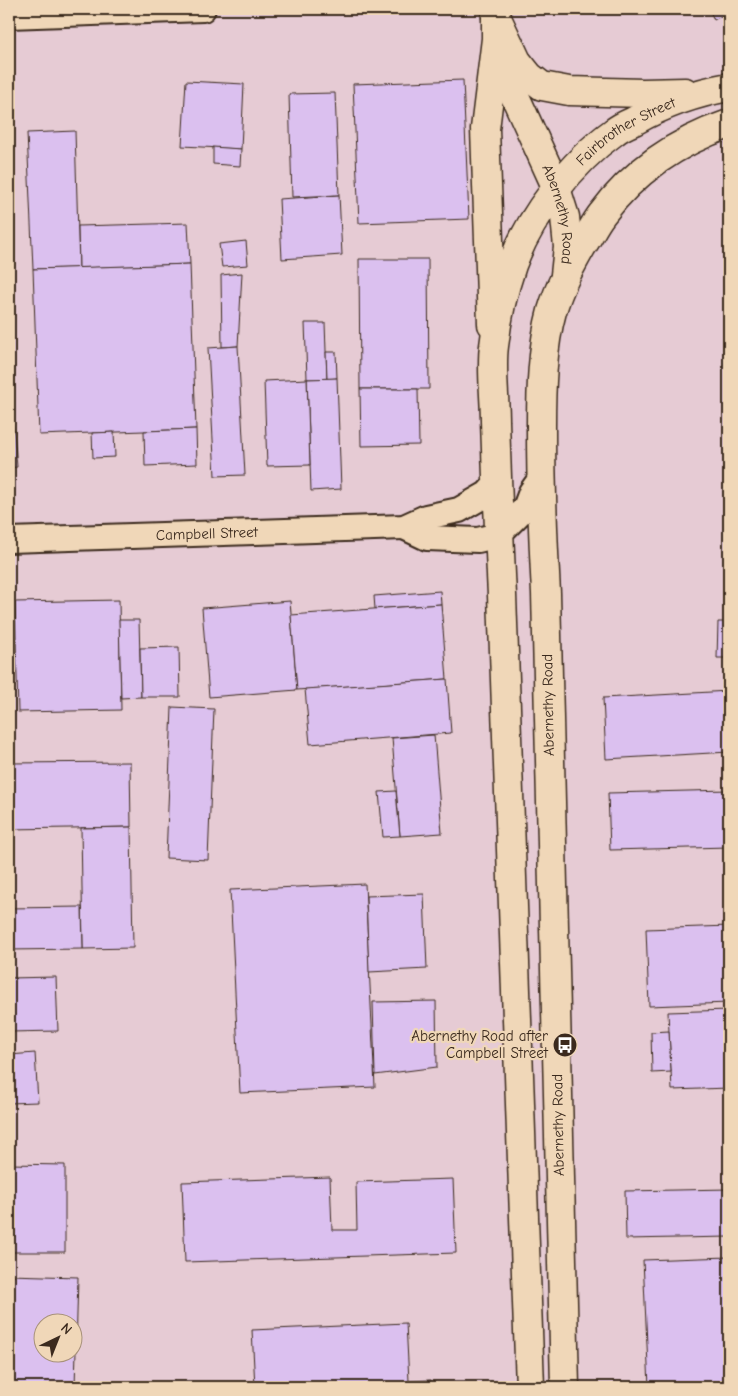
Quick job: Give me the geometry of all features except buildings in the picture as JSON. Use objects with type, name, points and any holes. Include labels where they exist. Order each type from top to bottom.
[{"type":"main road","points":[[496,21],[517,61],[529,76],[542,86],[578,91],[643,93],[716,89]]},
{"type":"main road","points":[[496,21],[485,129],[498,535],[503,605],[530,1387]]},
{"type":"main road","name":"Abernethy Road","points":[[496,21],[509,83],[550,172],[565,217],[568,247],[565,275],[552,312],[546,341],[541,394],[541,478],[546,593],[565,1387]]},
{"type":"main road","name":"Fairbrother Street","points":[[493,348],[502,300],[513,264],[529,230],[572,170],[616,130],[675,101],[716,89]]},
{"type":"main road","points":[[565,275],[600,216],[617,195],[636,177],[658,159],[690,140],[729,124]]},
{"type":"street","points":[[9,16],[202,9]]},
{"type":"street","points":[[498,535],[525,508],[531,492],[541,478]]},
{"type":"street","name":"Campbell Street","points":[[9,540],[404,526],[426,517],[459,510],[488,494],[497,483]]},
{"type":"street","name":"Campbell Street","points":[[404,526],[427,538],[478,540],[498,535]]},
{"type":"shaded area","points":[[9,9],[729,9],[729,1387],[9,1387]]},
{"type":"place","name":"Abernethy Road after Campbell Street","points":[[565,1045]]}]
